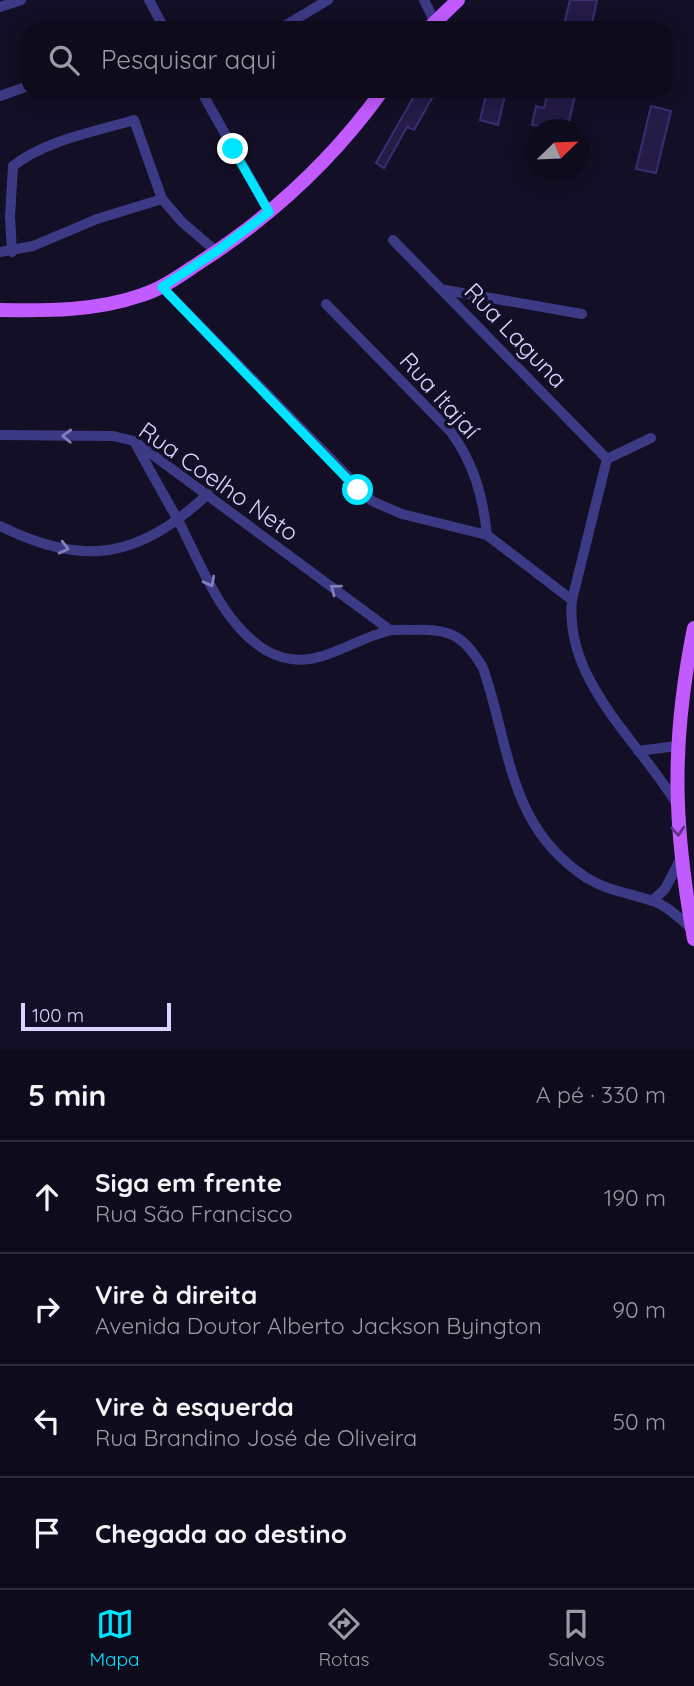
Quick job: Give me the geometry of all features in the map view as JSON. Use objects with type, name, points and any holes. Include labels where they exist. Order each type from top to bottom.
[{"type":"main road","points":[[434,21],[458,0]]},
{"type":"main road","points":[[0,310],[79,309],[124,301],[162,287],[269,212],[326,161],[376,98]]},
{"type":"main road","points":[[693,934],[680,860],[676,803],[677,746],[694,628]]},
{"type":"street","points":[[0,6],[4,0]]},
{"type":"street","points":[[0,6],[21,0]]},
{"type":"street","points":[[293,21],[328,0]]},
{"type":"street","points":[[424,0],[430,21]]},
{"type":"street","points":[[154,2],[161,21]]},
{"type":"street","points":[[0,96],[21,88]]},
{"type":"street","points":[[205,98],[269,212]]},
{"type":"street","points":[[12,251],[10,217],[13,166],[28,154],[48,146],[134,120],[162,199],[182,222],[217,251]]},
{"type":"street","points":[[0,252],[12,251],[162,199]]},
{"type":"street","name":"Rua Laguna","points":[[393,240],[445,290],[607,459]]},
{"type":"street","points":[[162,287],[372,501],[402,514],[487,535],[572,600]]},
{"type":"street","points":[[445,290],[582,314]]},
{"type":"street","points":[[465,313],[477,297]]},
{"type":"street","name":"Rua Itajaí","points":[[326,304],[451,432],[464,450],[478,485],[487,535]]},
{"type":"street","name":"Rua Coelho Neto","points":[[0,435],[113,436],[134,441],[390,630]]},
{"type":"street","points":[[651,438],[607,459],[572,600],[576,632],[590,677],[620,730],[659,775],[676,803]]},
{"type":"street","points":[[134,441],[230,614],[251,639],[270,653],[309,661],[348,649],[390,630],[446,631],[473,651],[494,699],[516,788],[533,827],[548,846],[588,878],[630,896],[652,901],[693,934]]},
{"type":"street","points":[[0,526],[24,538],[53,546],[79,552],[99,552],[135,545],[178,521],[208,494]]},
{"type":"street","points":[[638,751],[677,746]]},
{"type":"street","points":[[652,901],[665,889],[680,860]]},
{"type":"building","points":[[570,0],[597,0],[592,21],[565,21]]},
{"type":"building","points":[[413,98],[432,98],[414,130],[407,127],[384,168],[376,163]]},
{"type":"building","points":[[485,98],[504,98],[498,125],[480,120]]},
{"type":"building","points":[[546,98],[574,98],[570,119],[533,119],[536,106],[544,108]]},
{"type":"building","points":[[651,106],[671,111],[656,173],[636,169]]},
{"type":"route","points":[[233,149],[269,212],[162,287],[358,490]]}]
